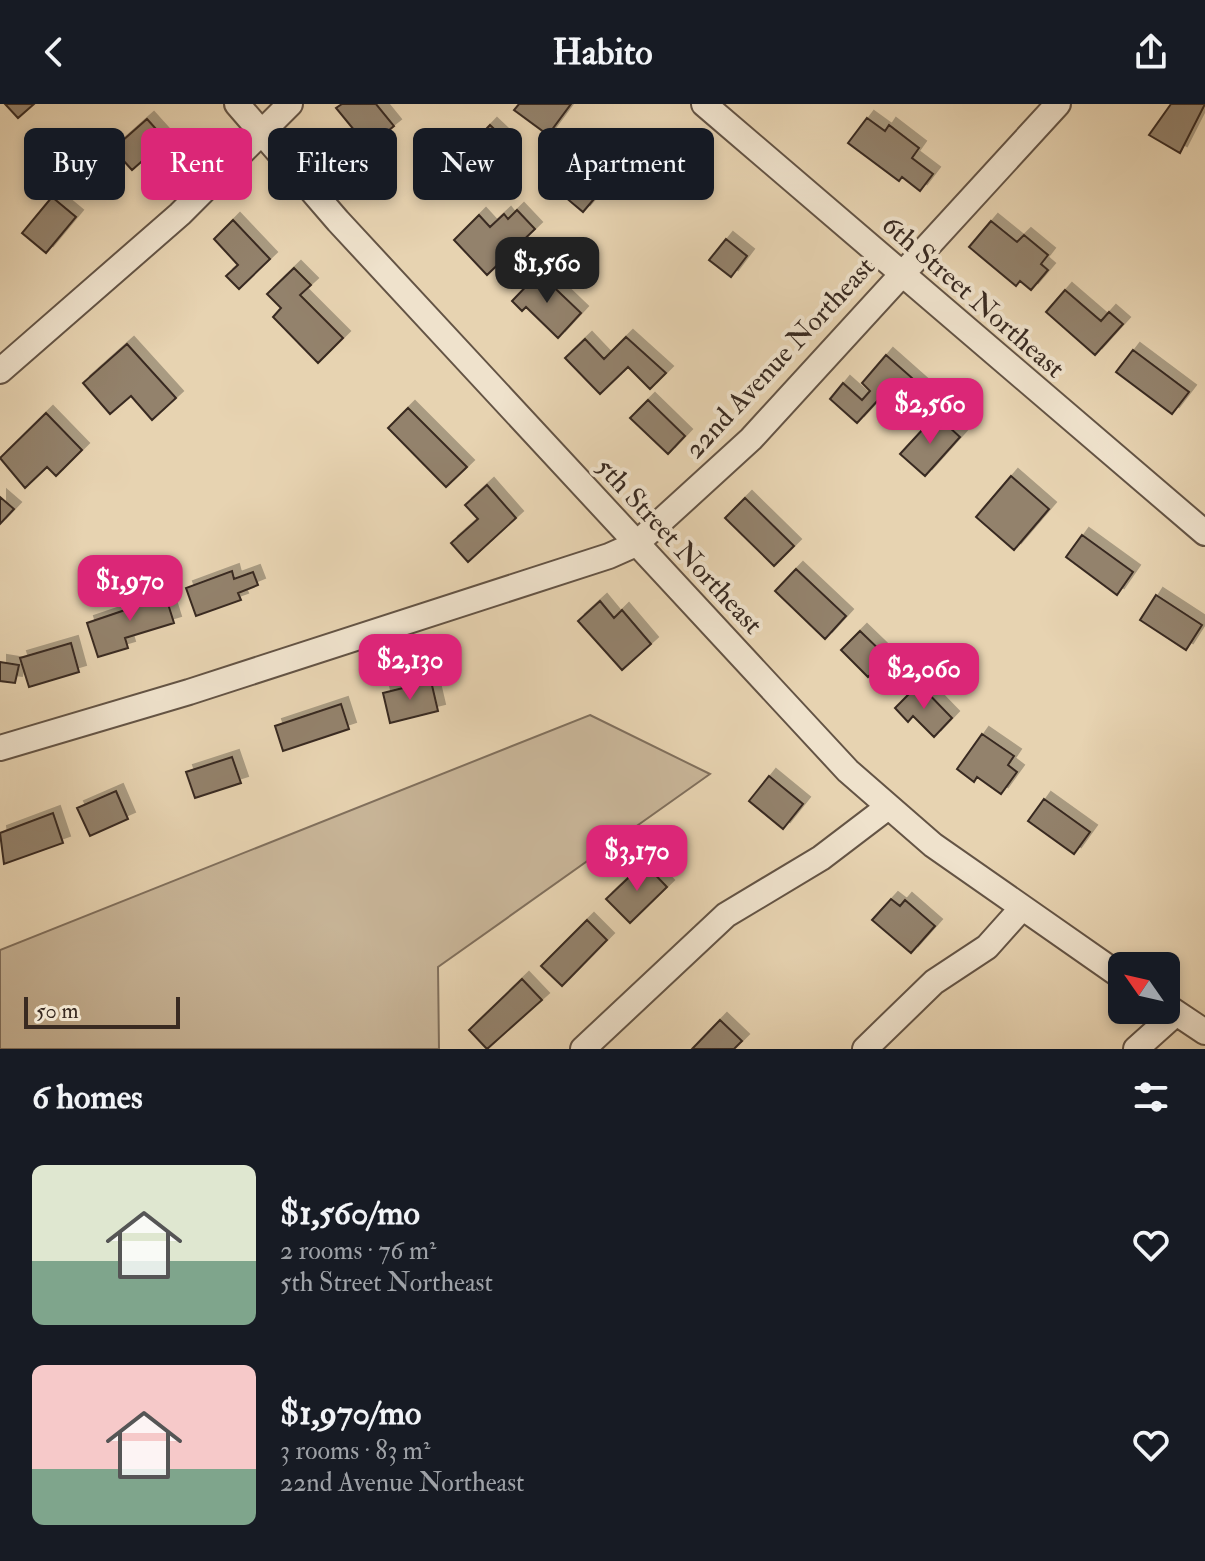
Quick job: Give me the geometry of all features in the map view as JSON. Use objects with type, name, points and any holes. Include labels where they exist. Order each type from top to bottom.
[{"type":"street","name":"5th Street Northeast","points":[[237,104],[348,232],[817,740],[888,807],[1021,909],[1108,968]]},
{"type":"street","points":[[0,371],[180,214],[290,104]]},
{"type":"street","name":"6th Street Northeast","points":[[704,104],[1205,533]]},
{"type":"street","name":"22nd Avenue Northeast","points":[[0,748],[189,692],[609,556],[636,544],[751,439],[1058,104]]},
{"type":"street","points":[[583,1049],[726,915],[821,858],[888,807]]},
{"type":"street","points":[[865,1049],[934,982],[987,947],[1021,909]]},
{"type":"street","points":[[1180,1016],[1205,1032]]},
{"type":"street","points":[[1136,1049],[1158,1024]]},
{"type":"shaded area","points":[[590,715],[710,774],[438,967],[439,1049],[0,1049],[0,950]]},
{"type":"building","points":[[5,104],[34,104],[18,118]]},
{"type":"building","points":[[342,104],[376,104],[394,126],[352,128],[336,108]]},
{"type":"building","points":[[519,104],[571,104],[553,128],[538,128],[514,110]]},
{"type":"building","points":[[1171,104],[1205,104],[1180,153],[1149,135]]},
{"type":"building","points":[[867,118],[885,131],[889,125],[919,148],[912,158],[933,174],[920,191],[902,177],[899,181],[848,143]]},
{"type":"building","points":[[147,119],[155,128],[141,128],[141,162],[132,170],[125,162],[125,138]]},
{"type":"building","points":[[50,200],[56,200],[76,217],[46,253],[22,233]]},
{"type":"building","points":[[569,200],[593,200],[583,212]]},
{"type":"building","points":[[517,210],[535,229],[487,275],[454,240],[479,215],[490,227],[504,214],[508,219]]},
{"type":"building","points":[[233,220],[270,259],[239,289],[226,276],[238,265],[214,239]]},
{"type":"building","points":[[991,221],[1017,242],[1024,235],[1048,255],[1041,264],[1048,270],[1031,290],[1020,281],[1016,286],[969,247]]},
{"type":"building","points":[[726,239],[747,256],[731,277],[709,260]]},
{"type":"building","points":[[294,268],[311,285],[300,295],[343,338],[318,363],[273,317],[281,308],[267,294]]},
{"type":"building","points":[[539,273],[581,313],[558,338],[526,307],[522,311],[512,301]]},
{"type":"building","points":[[1065,290],[1101,321],[1109,312],[1123,324],[1095,355],[1046,312]]},
{"type":"building","points":[[626,337],[666,373],[650,389],[628,367],[600,394],[565,358],[585,339],[604,359]]},
{"type":"building","points":[[127,344],[176,398],[152,420],[131,396],[110,414],[83,383]]},
{"type":"building","points":[[1133,350],[1189,392],[1172,414],[1116,372]]},
{"type":"building","points":[[886,355],[920,385],[896,412],[880,398],[857,423],[830,399],[843,383],[862,400],[870,391],[862,383]]},
{"type":"building","points":[[648,400],[685,436],[668,454],[630,418]]},
{"type":"building","points":[[408,408],[467,467],[446,487],[388,428]]},
{"type":"building","points":[[46,413],[82,450],[56,476],[47,467],[25,488],[0,458]]},
{"type":"building","points":[[936,415],[960,437],[925,476],[900,454]]},
{"type":"building","points":[[1011,476],[1049,509],[1014,550],[976,517]]},
{"type":"building","points":[[487,485],[516,518],[468,562],[451,543],[478,519],[465,505]]},
{"type":"building","points":[[0,497],[14,509],[0,524]]},
{"type":"building","points":[[745,498],[794,546],[774,566],[725,518]]},
{"type":"building","points":[[1082,535],[1133,572],[1117,595],[1066,557]]},
{"type":"building","points":[[796,569],[846,616],[825,639],[775,591]]},
{"type":"building","points":[[232,571],[234,579],[253,572],[258,585],[238,593],[241,600],[196,616],[186,588]]},
{"type":"building","points":[[164,591],[174,623],[125,638],[128,648],[98,657],[87,623],[125,610],[123,601]]},
{"type":"building","points":[[1156,595],[1202,625],[1186,650],[1140,620]]},
{"type":"building","points":[[600,601],[614,618],[622,610],[651,644],[622,670],[578,621]]},
{"type":"building","points":[[860,631],[888,658],[868,677],[841,650]]},
{"type":"building","points":[[71,643],[79,672],[29,687],[20,658]]},
{"type":"building","points":[[0,662],[19,665],[15,683],[0,681]]},
{"type":"building","points":[[431,681],[438,711],[390,723],[383,693]]},
{"type":"building","points":[[919,684],[952,718],[934,737],[913,716],[908,722],[895,708]]},
{"type":"building","points":[[341,704],[349,729],[283,751],[275,726]]},
{"type":"building","points":[[982,734],[1014,756],[1008,765],[1017,772],[1001,794],[977,777],[974,782],[957,769]]},
{"type":"building","points":[[232,757],[241,783],[195,798],[186,772]]},
{"type":"building","points":[[769,776],[803,804],[783,829],[749,801]]},
{"type":"building","points":[[116,791],[128,819],[90,836],[77,808]]},
{"type":"building","points":[[1044,799],[1090,832],[1074,854],[1028,821]]},
{"type":"building","points":[[53,813],[63,843],[4,864],[0,833]]},
{"type":"building","points":[[644,863],[667,887],[630,923],[606,899]]},
{"type":"building","points":[[891,899],[900,906],[905,900],[935,926],[911,953],[872,920]]},
{"type":"building","points":[[587,920],[607,940],[562,986],[541,966]]},
{"type":"building","points":[[522,979],[542,1000],[487,1049],[469,1030]]},
{"type":"building","points":[[720,1020],[742,1041],[734,1049],[692,1049]]}]
